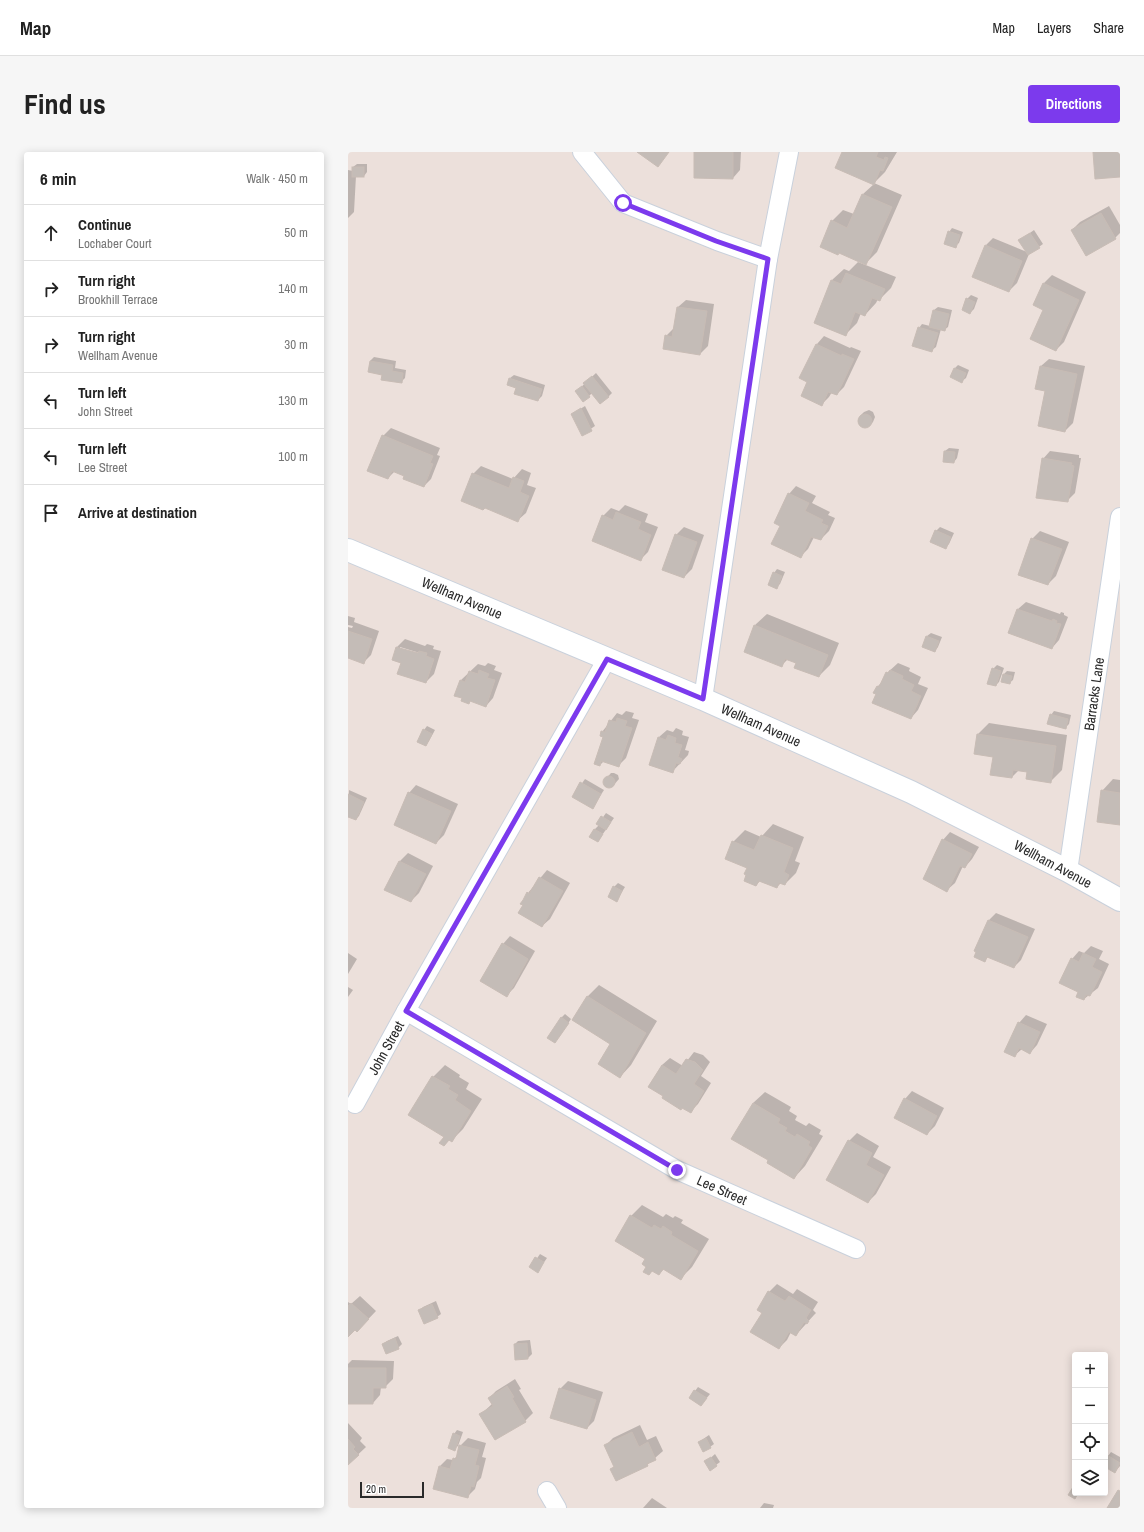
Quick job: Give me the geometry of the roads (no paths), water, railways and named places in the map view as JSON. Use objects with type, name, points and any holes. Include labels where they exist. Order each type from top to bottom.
[{"type":"street","points":[[582,152],[623,203],[716,241],[768,259]]},
{"type":"street","points":[[703,699],[768,259],[789,152]]},
{"type":"street","name":"Barracks Lane","points":[[1068,871],[1120,517]]},
{"type":"street","name":"Wellham Avenue","points":[[348,550],[703,699],[911,792],[1068,871],[1120,900]]},
{"type":"street","name":"John Street","points":[[355,1104],[406,1011],[607,659]]},
{"type":"street","name":"Lee Street","points":[[406,1011],[677,1170],[856,1249]]},
{"type":"street","points":[[547,1491],[557,1508]]}]
